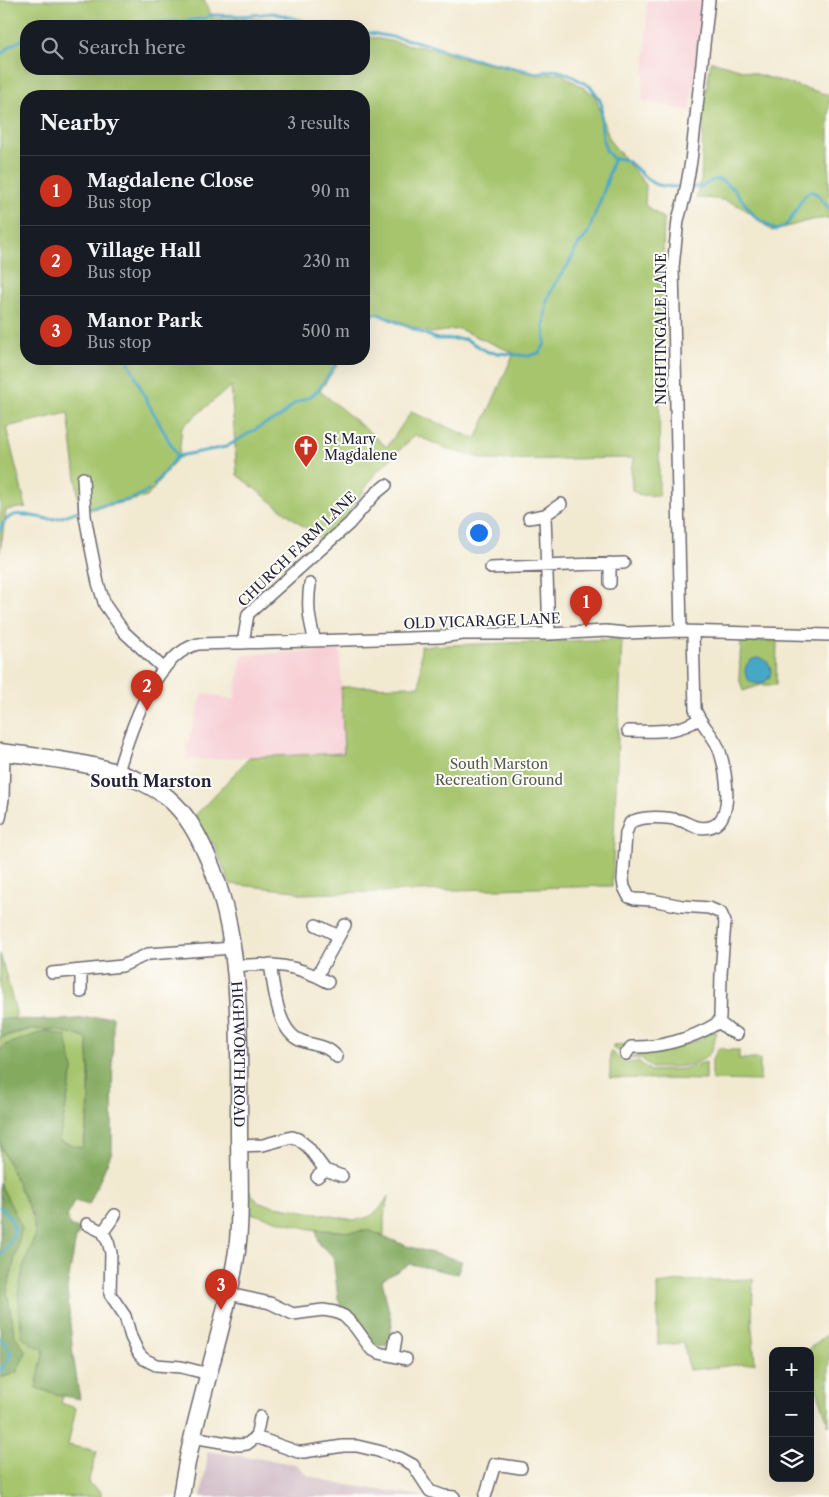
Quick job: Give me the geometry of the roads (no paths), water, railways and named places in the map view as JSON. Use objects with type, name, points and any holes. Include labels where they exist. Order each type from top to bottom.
[{"type":"street","name":"NIGHTINGALE LANE","points":[[698,719],[687,632],[673,267],[678,220],[688,180],[709,0]]},
{"type":"street","points":[[83,478],[85,516],[96,576],[105,606],[124,632],[164,669]]},
{"type":"street","name":"CHURCH FARM LANE","points":[[243,643],[248,614],[350,524],[370,499],[386,484]]},
{"type":"street","points":[[530,518],[545,515],[561,504]]},
{"type":"street","points":[[545,515],[550,634]]},
{"type":"street","points":[[610,563],[610,583]]},
{"type":"street","points":[[491,568],[624,563]]},
{"type":"street","points":[[310,584],[308,603],[315,642]]},
{"type":"street","name":"OLD VICARAGE LANE","points":[[118,772],[140,709],[164,669],[176,655],[193,645],[208,643],[315,642],[463,634],[550,634],[606,631],[829,635]]},
{"type":"street","points":[[628,731],[679,729],[688,726],[698,719],[713,736],[721,753],[727,791],[727,807],[723,817],[707,828],[696,827],[675,819],[645,818],[633,820],[626,833],[623,880],[626,893],[635,899],[709,908],[722,913],[725,922],[719,1022]]},
{"type":"street","points":[[0,818],[3,799],[2,753]]},
{"type":"street","name":"HIGHWORTH ROAD","points":[[2,753],[97,767],[118,772],[146,785],[167,798],[182,812],[194,830],[216,879],[228,918],[236,966],[239,1065],[239,1225],[229,1294],[210,1374],[192,1437],[181,1497]]},
{"type":"street","points":[[316,925],[339,936]]},
{"type":"street","points":[[317,976],[345,925]]},
{"type":"street","points":[[52,973],[122,966],[148,954],[234,948]]},
{"type":"street","points":[[270,964],[279,1009],[288,1033],[299,1040],[334,1048]]},
{"type":"street","points":[[236,966],[270,964],[302,969],[328,982]]},
{"type":"street","points":[[81,971],[81,992]]},
{"type":"street","points":[[719,1022],[737,1034]]},
{"type":"street","points":[[626,1054],[631,1047],[655,1046],[668,1043],[687,1037],[719,1022]]},
{"type":"street","points":[[239,1146],[263,1145],[292,1137],[308,1147],[321,1174],[342,1176]]},
{"type":"street","points":[[103,1232],[114,1215]]},
{"type":"street","points":[[87,1224],[103,1232],[111,1253],[110,1294],[125,1316],[131,1337],[139,1354],[150,1363],[156,1365],[181,1367],[210,1374]]},
{"type":"street","points":[[229,1294],[270,1303],[293,1314],[323,1310],[336,1312],[344,1316],[355,1327],[372,1349],[379,1353],[406,1359]]},
{"type":"street","points":[[393,1356],[396,1338]]},
{"type":"street","points":[[192,1437],[239,1445],[247,1444],[256,1437],[260,1417]]},
{"type":"street","points":[[256,1437],[298,1452],[342,1446],[357,1446],[400,1458],[417,1469],[430,1491],[449,1496]]},
{"type":"street","points":[[485,1497],[495,1464],[520,1468]]},
{"type":"water","points":[[758,658],[767,662],[771,671],[767,680],[758,684],[749,680],[745,671],[749,662]]},
{"type":"waterway","points":[[192,20],[211,15],[244,16],[273,13],[301,20]]},
{"type":"waterway","points":[[370,33],[415,41],[473,59],[537,73],[556,70],[568,74],[591,87],[599,98],[602,106],[603,140],[606,150],[613,159]]},
{"type":"waterway","points":[[0,55],[20,41]]},
{"type":"waterway","points":[[613,159],[625,160],[655,184],[683,187]]},
{"type":"waterway","points":[[370,315],[378,314],[437,339],[464,339],[488,352],[528,356],[539,353],[545,344],[544,325],[547,300],[578,245],[587,235],[605,188],[613,159]]},
{"type":"waterway","points":[[689,187],[701,187],[713,180],[719,179],[734,189],[755,217],[776,230],[787,224],[805,195],[810,191],[817,194],[829,209]]},
{"type":"waterway","points":[[130,365],[147,401],[178,457]]},
{"type":"waterway","points":[[154,485],[176,458],[226,447],[280,417],[295,403],[311,396],[318,390],[335,365]]},
{"type":"waterway","points":[[88,508],[130,500],[149,490]]},
{"type":"waterway","points":[[0,530],[10,517],[16,515],[22,514],[52,519],[82,510]]},
{"type":"waterway","points":[[0,1207],[14,1226],[13,1237],[0,1256]]},
{"type":"waterway","points":[[0,1338],[7,1345],[11,1353],[0,1371]]},
{"type":"place","name":"St Mary Magdalene","points":[[306,468]]},
{"type":"place","name":"Magdalene Close","points":[[586,627]]},
{"type":"place","name":"Village Hall","points":[[147,711]]},
{"type":"place","name":"Manor Park","points":[[221,1310]]},
{"type":"district","name":"South Marston","points":[[151,781]]},
{"type":"park label","name":"South Marston Recreation Ground","points":[[499,772]]}]
